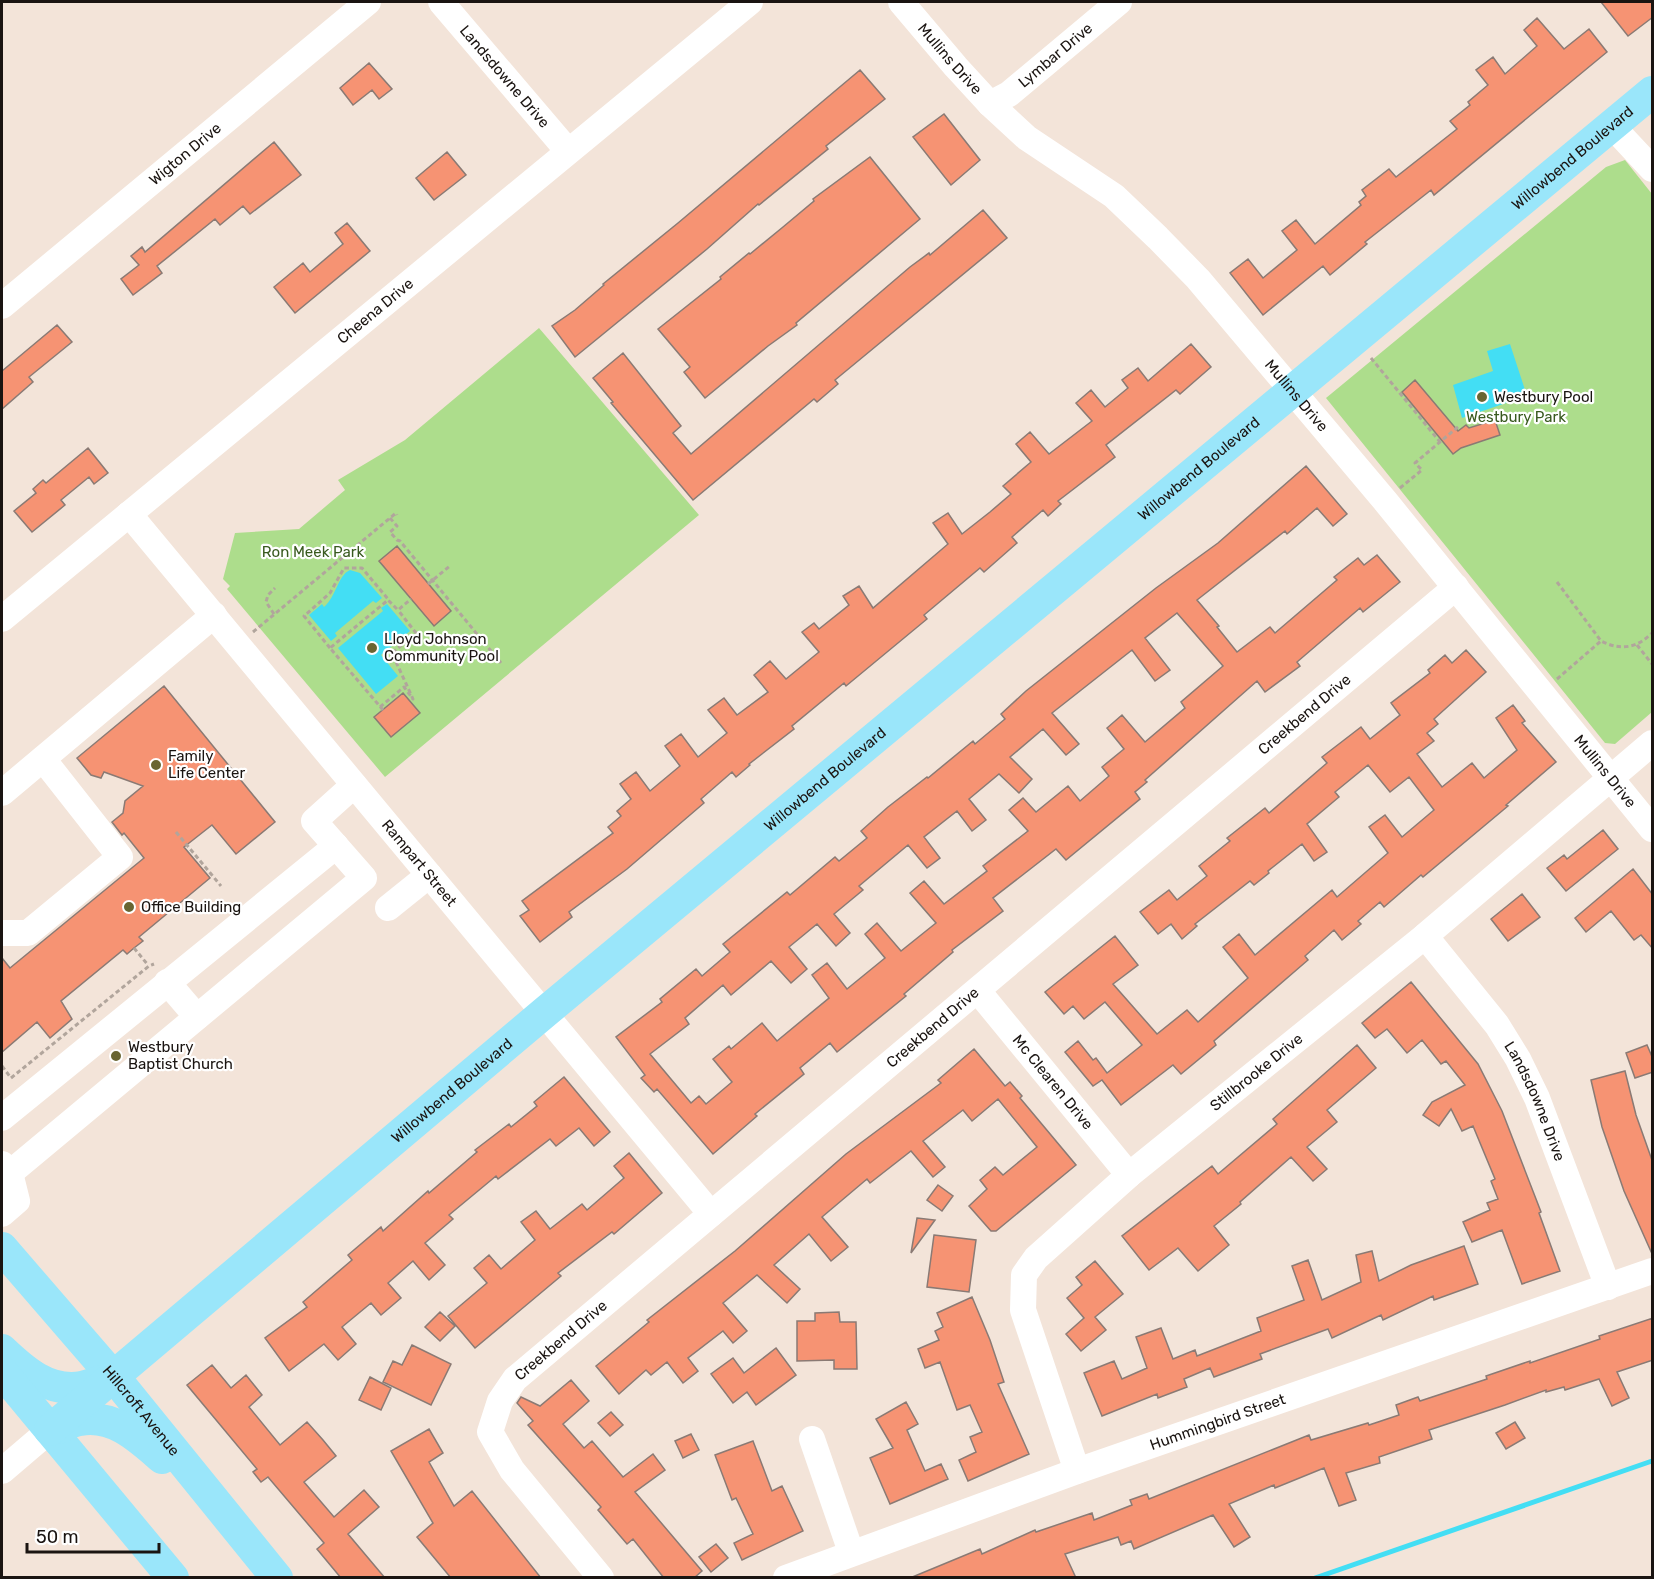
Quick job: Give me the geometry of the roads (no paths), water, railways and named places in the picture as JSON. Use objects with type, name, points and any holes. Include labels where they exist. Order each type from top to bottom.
[{"type":"main road","name":"Willowbend Boulevard","points":[[50,1430],[544,1013],[1653,92]]},
{"type":"main road","name":"Hillcroft Avenue","points":[[2,1248],[113,1377],[277,1578]]},
{"type":"main road","points":[[2,1350],[35,1378],[51,1386],[82,1387],[113,1377]]},
{"type":"main road","points":[[2,1372],[173,1578]]},
{"type":"main road","points":[[50,1430],[79,1420],[97,1419],[125,1428],[142,1440],[222,1510]]},
{"type":"street","name":"Wigton Drive","points":[[2,306],[369,2]]},
{"type":"street","name":"Landsdowne Drive","points":[[441,2],[568,151]]},
{"type":"street","name":"Cheena Drive","points":[[2,619],[750,2]]},
{"type":"street","name":"Mullins Drive","points":[[901,2],[990,104],[1027,138],[1114,196],[1198,279],[1386,502],[1653,829]]},
{"type":"street","name":"Lymbar Drive","points":[[990,104],[1009,94],[1119,2]]},
{"type":"street","points":[[1612,126],[1653,169]]},
{"type":"street","name":"Rampart Street","points":[[129,514],[711,1214]]},
{"type":"street","name":"Creekbend Drive","points":[[601,1578],[512,1470],[490,1432],[500,1401],[514,1379],[1456,587]]},
{"type":"street","points":[[2,793],[214,615]]},
{"type":"street","name":"Stillbrooke Drive","points":[[1077,1471],[1023,1311],[1024,1275],[1036,1258],[1128,1175],[1425,936],[1653,743]]},
{"type":"street","points":[[2,933],[28,933],[120,857],[43,759]]},
{"type":"street","points":[[2,1214],[16,1201],[5,1168],[197,1017],[364,878],[314,821],[354,785]]},
{"type":"street","points":[[2,1118],[157,970],[336,846]]},
{"type":"street","points":[[388,908],[429,875]]},
{"type":"street","name":"Landsdowne Drive","points":[[1425,936],[1497,1024],[1518,1059],[1537,1098],[1608,1287]]},
{"type":"street","points":[[157,970],[197,1017]]},
{"type":"street","name":"Mc Clearen Drive","points":[[978,991],[1128,1175]]},
{"type":"street","name":"Hummingbird Street","points":[[786,1578],[851,1552],[1077,1471],[1653,1271]]},
{"type":"street","name":"Willowbend Boulevard","points":[[2,1471],[50,1430]]},
{"type":"street","points":[[812,1439],[851,1552]]},
{"type":"water","points":[[1510,344],[1527,396],[1462,418],[1453,385],[1493,371],[1487,351]]},
{"type":"water","points":[[350,570],[360,573],[382,598],[376,603],[373,601],[335,633],[337,636],[331,641],[309,615],[322,604],[324,607],[328,603],[343,576]]},
{"type":"water","points":[[387,604],[410,631],[381,655],[398,676],[376,694],[338,648],[383,611],[381,608]]},
{"type":"waterway","points":[[1315,1578],[1652,1461]]},
{"type":"place","name":"Westbury Pool","points":[[1482,397]]},
{"type":"place","name":"Lloyd Johnson Community Pool","points":[[372,648]]},
{"type":"place","name":"Family Life Center","points":[[156,765]]},
{"type":"place","name":"Office Building","points":[[129,907]]},
{"type":"place","name":"Westbury Baptist Church","points":[[116,1056]]},
{"type":"park label","name":"Westbury Park","points":[[1516,417]]},
{"type":"park label","name":"Ron Meek Park","points":[[313,552]]}]
